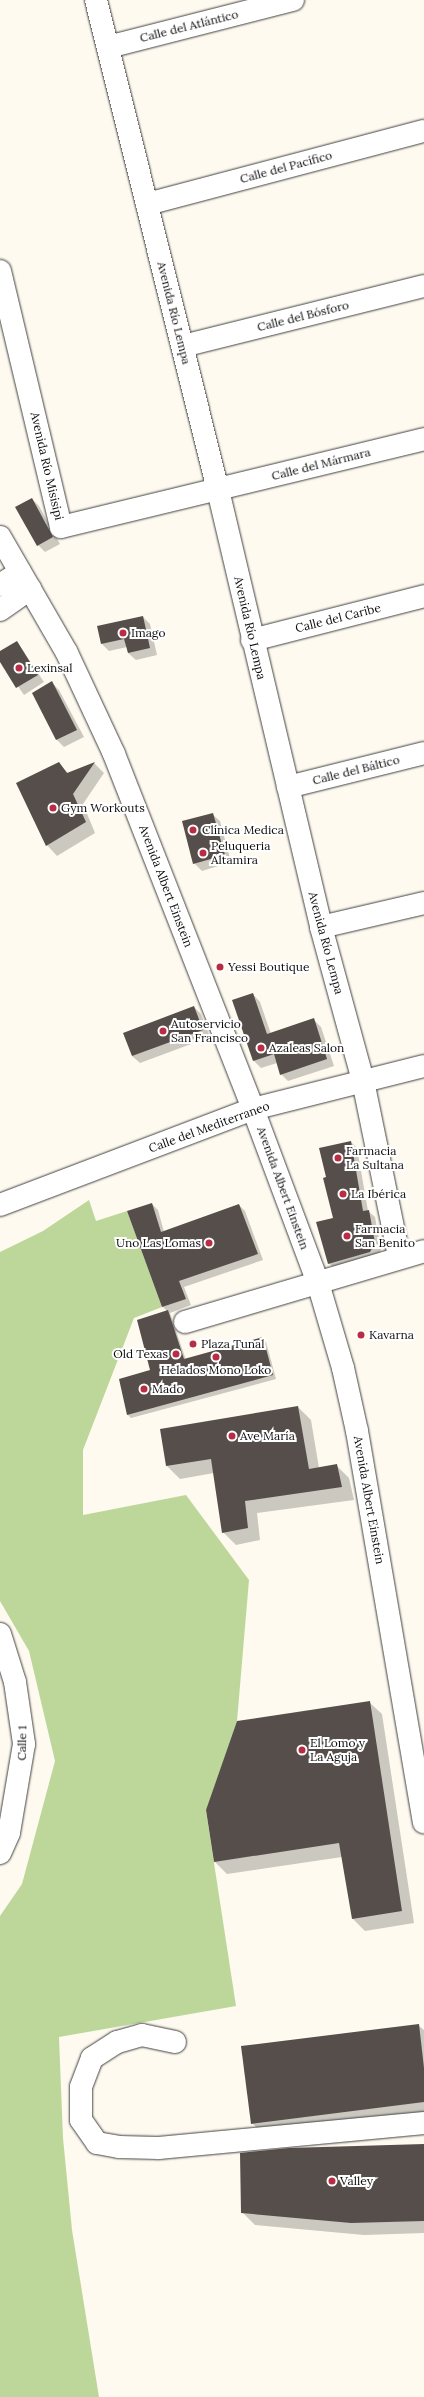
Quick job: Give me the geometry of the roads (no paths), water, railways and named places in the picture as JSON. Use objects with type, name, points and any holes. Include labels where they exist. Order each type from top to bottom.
[{"type":"street","name":"Avenida Río Lempa","points":[[96,0],[218,490],[252,640],[321,927],[363,1081],[400,1257]]},
{"type":"street","name":"Calle del Atlántico","points":[[108,47],[293,0]]},
{"type":"street","name":"Calle del Pacífico","points":[[147,204],[424,132]]},
{"type":"street","name":"Avenida Río Misisipi","points":[[0,271],[61,527],[218,490]]},
{"type":"street","name":"Calle del Bósforo","points":[[183,346],[424,286]]},
{"type":"street","name":"Calle del Mármara","points":[[218,490],[424,438]]},
{"type":"street","name":"Avenida Albert Einstein","points":[[0,538],[15,585],[67,653],[114,754],[253,1109],[318,1283],[343,1368],[357,1430],[424,1822]]},
{"type":"street","points":[[0,610],[15,585]]},
{"type":"street","name":"Calle del Caribe","points":[[252,640],[424,596]]},
{"type":"street","name":"Calle del Báltico","points":[[288,787],[424,753]]},
{"type":"street","points":[[321,927],[424,903]]},
{"type":"street","name":"Calle del Mediterraneo","points":[[0,1206],[253,1109],[424,1066]]},
{"type":"street","points":[[185,1322],[424,1251]]},
{"type":"street","name":"Calle 1","points":[[0,1853],[24,1744],[21,1712],[3,1648]]},
{"type":"street","points":[[175,2042],[142,2036],[116,2042],[92,2058],[81,2087],[82,2120],[97,2143],[119,2147],[159,2148],[424,2123]]},
{"type":"place","name":"Imago","points":[[123,633]]},
{"type":"place","name":"Lexinsal","points":[[19,668]]},
{"type":"place","name":"Gym Workouts","points":[[53,808]]},
{"type":"place","name":"Clínica Medica","points":[[193,830]]},
{"type":"place","name":"Peluqueria Altamira","points":[[203,853]]},
{"type":"place","name":"Yessi Boutique","points":[[220,967]]},
{"type":"place","name":"Autoservicio San Francisco","points":[[163,1031]]},
{"type":"place","name":"Azaleas Salon","points":[[261,1048]]},
{"type":"place","name":"Farmacia La Sultana","points":[[338,1158]]},
{"type":"place","name":"La Ibérica","points":[[343,1194]]},
{"type":"place","name":"Farmacia San Benito","points":[[347,1236]]},
{"type":"place","name":"Uno Las Lomas","points":[[209,1243]]},
{"type":"place","name":"Kavarna","points":[[361,1335]]},
{"type":"place","name":"Plaza Tunal","points":[[193,1344]]},
{"type":"place","name":"Old Texas","points":[[176,1354]]},
{"type":"place","name":"Helados Mono Loko","points":[[216,1357]]},
{"type":"place","name":"Mado","points":[[144,1389]]},
{"type":"place","name":"Ave María","points":[[232,1436]]},
{"type":"place","name":"El Lomo y La Aguja","points":[[302,1750]]},
{"type":"place","name":"Valley","points":[[332,2181]]}]
